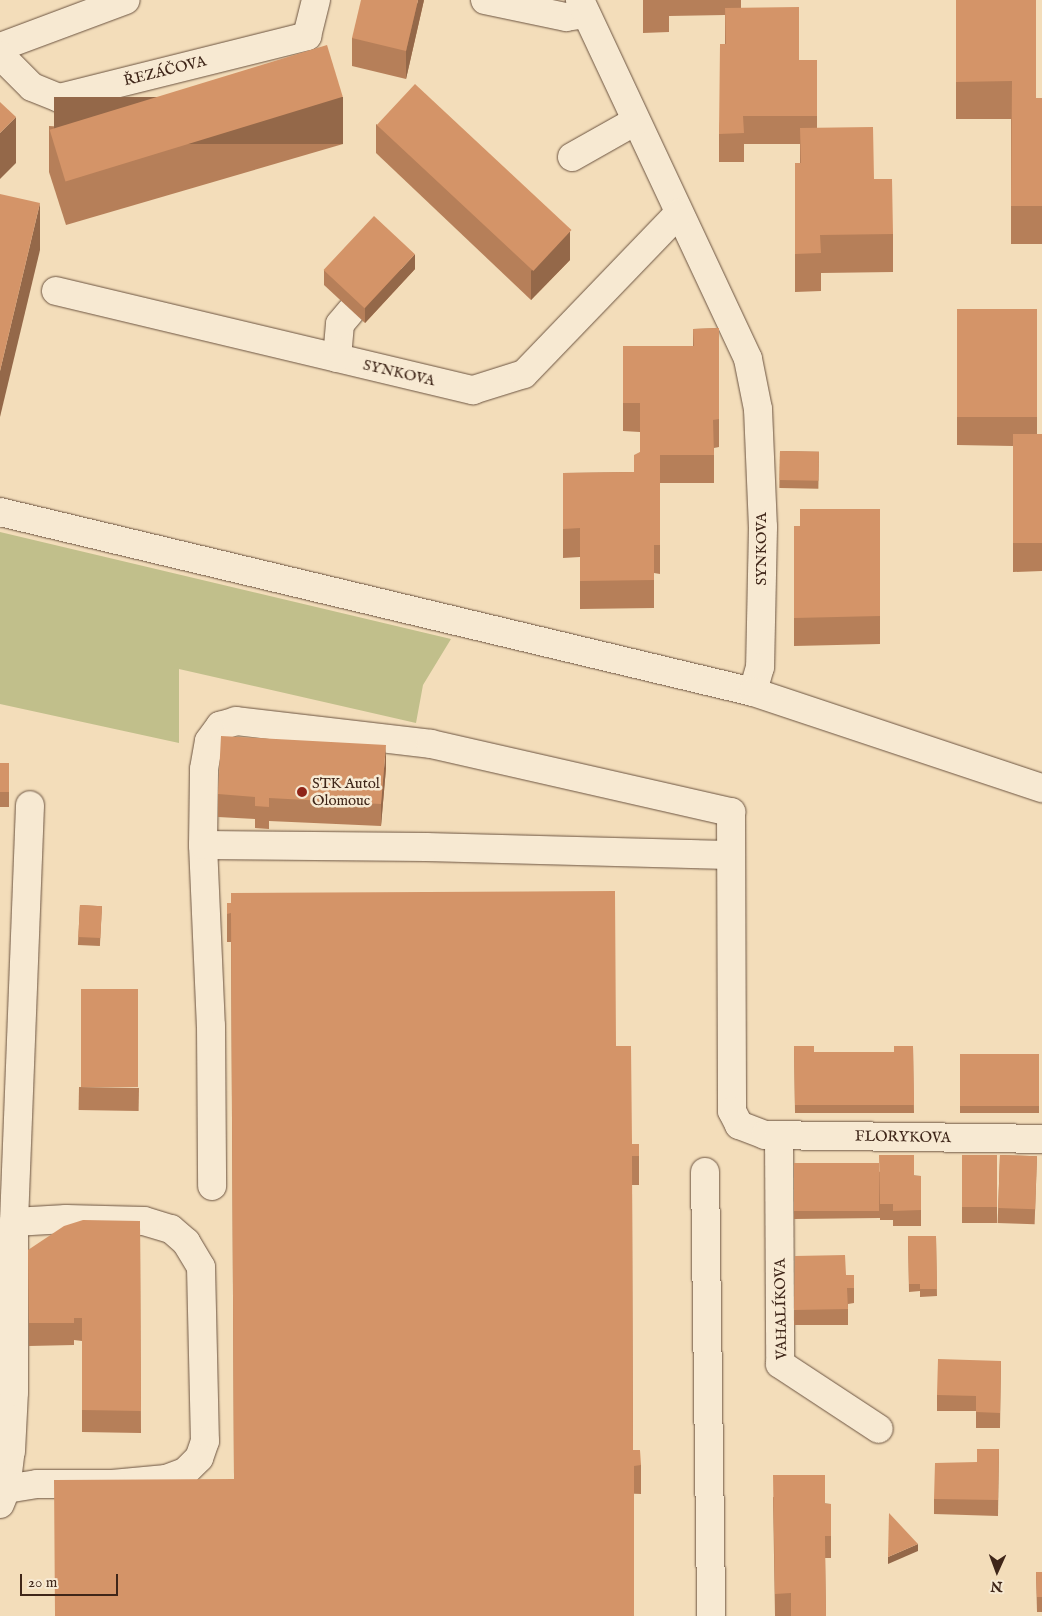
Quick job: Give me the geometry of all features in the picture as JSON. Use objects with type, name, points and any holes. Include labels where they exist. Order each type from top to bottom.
[{"type":"street","points":[[0,47],[126,0]]},
{"type":"street","name":"ŘEZÁČOVA","points":[[0,55],[32,87],[59,98],[307,36],[316,0]]},
{"type":"street","points":[[485,0],[566,17],[583,7]]},
{"type":"street","name":"SYNKOVA","points":[[583,7],[748,359],[758,409],[763,542],[760,667],[753,692]]},
{"type":"street","points":[[572,157],[636,121]]},
{"type":"street","name":"SYNKOVA","points":[[56,291],[473,390],[524,374],[679,213]]},
{"type":"street","points":[[337,358],[340,324],[352,311]]},
{"type":"street","points":[[0,512],[753,692],[1042,788]]},
{"type":"street","points":[[212,1186],[210,1026],[203,845],[204,769],[209,741],[220,726],[236,721],[431,744],[731,812],[732,1111],[739,1125],[772,1135]]},
{"type":"street","points":[[14,1222],[66,1219],[144,1221],[171,1229],[186,1242],[201,1267],[205,1440],[199,1458],[185,1472],[166,1480],[112,1484],[37,1484],[3,1496],[11,1451],[14,1392],[14,1222],[30,805]]},
{"type":"street","points":[[203,845],[426,847],[730,855]]},
{"type":"street","name":"FLORYKOVA","points":[[772,1135],[1042,1139]]},
{"type":"street","name":"VAHALÍKOVA","points":[[772,1135],[780,1364],[879,1429]]},
{"type":"street","points":[[705,1172],[711,1616]]},
{"type":"shaded area","points":[[0,532],[451,639],[423,685],[416,723],[179,669],[179,743],[0,704]]},
{"type":"building","points":[[361,0],[418,0],[406,51],[352,38]]},
{"type":"building","points":[[956,0],[1036,0],[1036,98],[1042,98],[1042,206],[1011,206],[1012,81],[956,82]]},
{"type":"building","points":[[799,7],[799,60],[817,60],[817,116],[743,116],[744,133],[719,134],[720,44],[726,44],[725,8]]},
{"type":"building","points":[[327,45],[343,97],[65,181],[50,130]]},
{"type":"building","points":[[415,84],[572,230],[533,271],[377,125]]},
{"type":"building","points":[[0,102],[16,117],[0,133]]},
{"type":"building","points":[[873,127],[874,179],[892,179],[893,234],[820,235],[821,253],[795,254],[795,163],[801,163],[800,128]]},
{"type":"building","points":[[0,194],[40,203],[0,371]]},
{"type":"building","points":[[374,216],[415,254],[364,308],[324,270]]},
{"type":"building","points":[[957,309],[1037,309],[1037,417],[957,417]]},
{"type":"building","points":[[719,328],[719,419],[713,420],[714,455],[660,455],[660,545],[654,545],[654,580],[580,581],[580,528],[563,529],[563,473],[634,472],[634,455],[640,452],[640,403],[623,403],[623,346],[694,346],[693,329]]},
{"type":"building","points":[[1013,434],[1042,434],[1042,543],[1013,543]]},
{"type":"building","points":[[780,451],[819,452],[818,481],[779,480]]},
{"type":"building","points":[[800,509],[880,509],[880,616],[794,618],[794,526],[800,526]]},
{"type":"building","name":"STK Autol Olomouc","points":[[221,736],[386,745],[381,804],[269,798],[269,807],[255,806],[255,797],[218,794]]},
{"type":"building","points":[[0,763],[9,763],[9,792],[0,792]]},
{"type":"building","points":[[615,891],[616,1046],[631,1046],[632,1144],[639,1144],[639,1156],[632,1156],[633,1450],[640,1450],[641,1465],[634,1466],[634,1616],[55,1616],[54,1480],[234,1479],[231,913],[227,914],[227,903],[231,903],[231,893]]},
{"type":"building","points":[[80,905],[102,906],[100,938],[78,937]]},
{"type":"building","points":[[81,989],[138,989],[138,1087],[81,1087]]},
{"type":"building","points":[[794,1046],[814,1046],[814,1052],[894,1052],[894,1046],[913,1046],[914,1105],[795,1105]]},
{"type":"building","points":[[960,1054],[1039,1054],[1039,1106],[960,1106]]},
{"type":"building","points":[[879,1155],[914,1155],[914,1176],[921,1176],[921,1210],[893,1211],[893,1204],[880,1204]]},
{"type":"building","points":[[962,1155],[997,1155],[997,1207],[962,1207]]},
{"type":"building","points":[[1000,1155],[1037,1156],[1035,1209],[998,1208]]},
{"type":"building","points":[[794,1163],[879,1163],[879,1211],[794,1211]]},
{"type":"building","points":[[83,1220],[140,1221],[141,1411],[82,1410],[82,1318],[74,1318],[74,1323],[29,1323],[28,1250],[64,1226]]},
{"type":"building","points":[[908,1236],[936,1236],[937,1289],[920,1289],[920,1284],[909,1284]]},
{"type":"building","points":[[845,1255],[846,1275],[854,1275],[854,1288],[847,1288],[848,1309],[794,1310],[795,1256]]},
{"type":"building","points":[[938,1359],[1001,1361],[1000,1413],[976,1412],[976,1396],[937,1395]]},
{"type":"building","points":[[977,1449],[999,1449],[998,1500],[934,1499],[935,1463],[977,1462]]},
{"type":"building","points":[[773,1475],[825,1475],[825,1504],[831,1504],[831,1536],[825,1536],[826,1616],[791,1616],[791,1593],[775,1594]]},
{"type":"building","points":[[889,1513],[918,1544],[888,1557]]},
{"type":"building","points":[[1036,1572],[1042,1572],[1042,1597],[1037,1597]]},
{"type":"place","name":"STK Autol Olomouc","points":[[302,792]]}]
